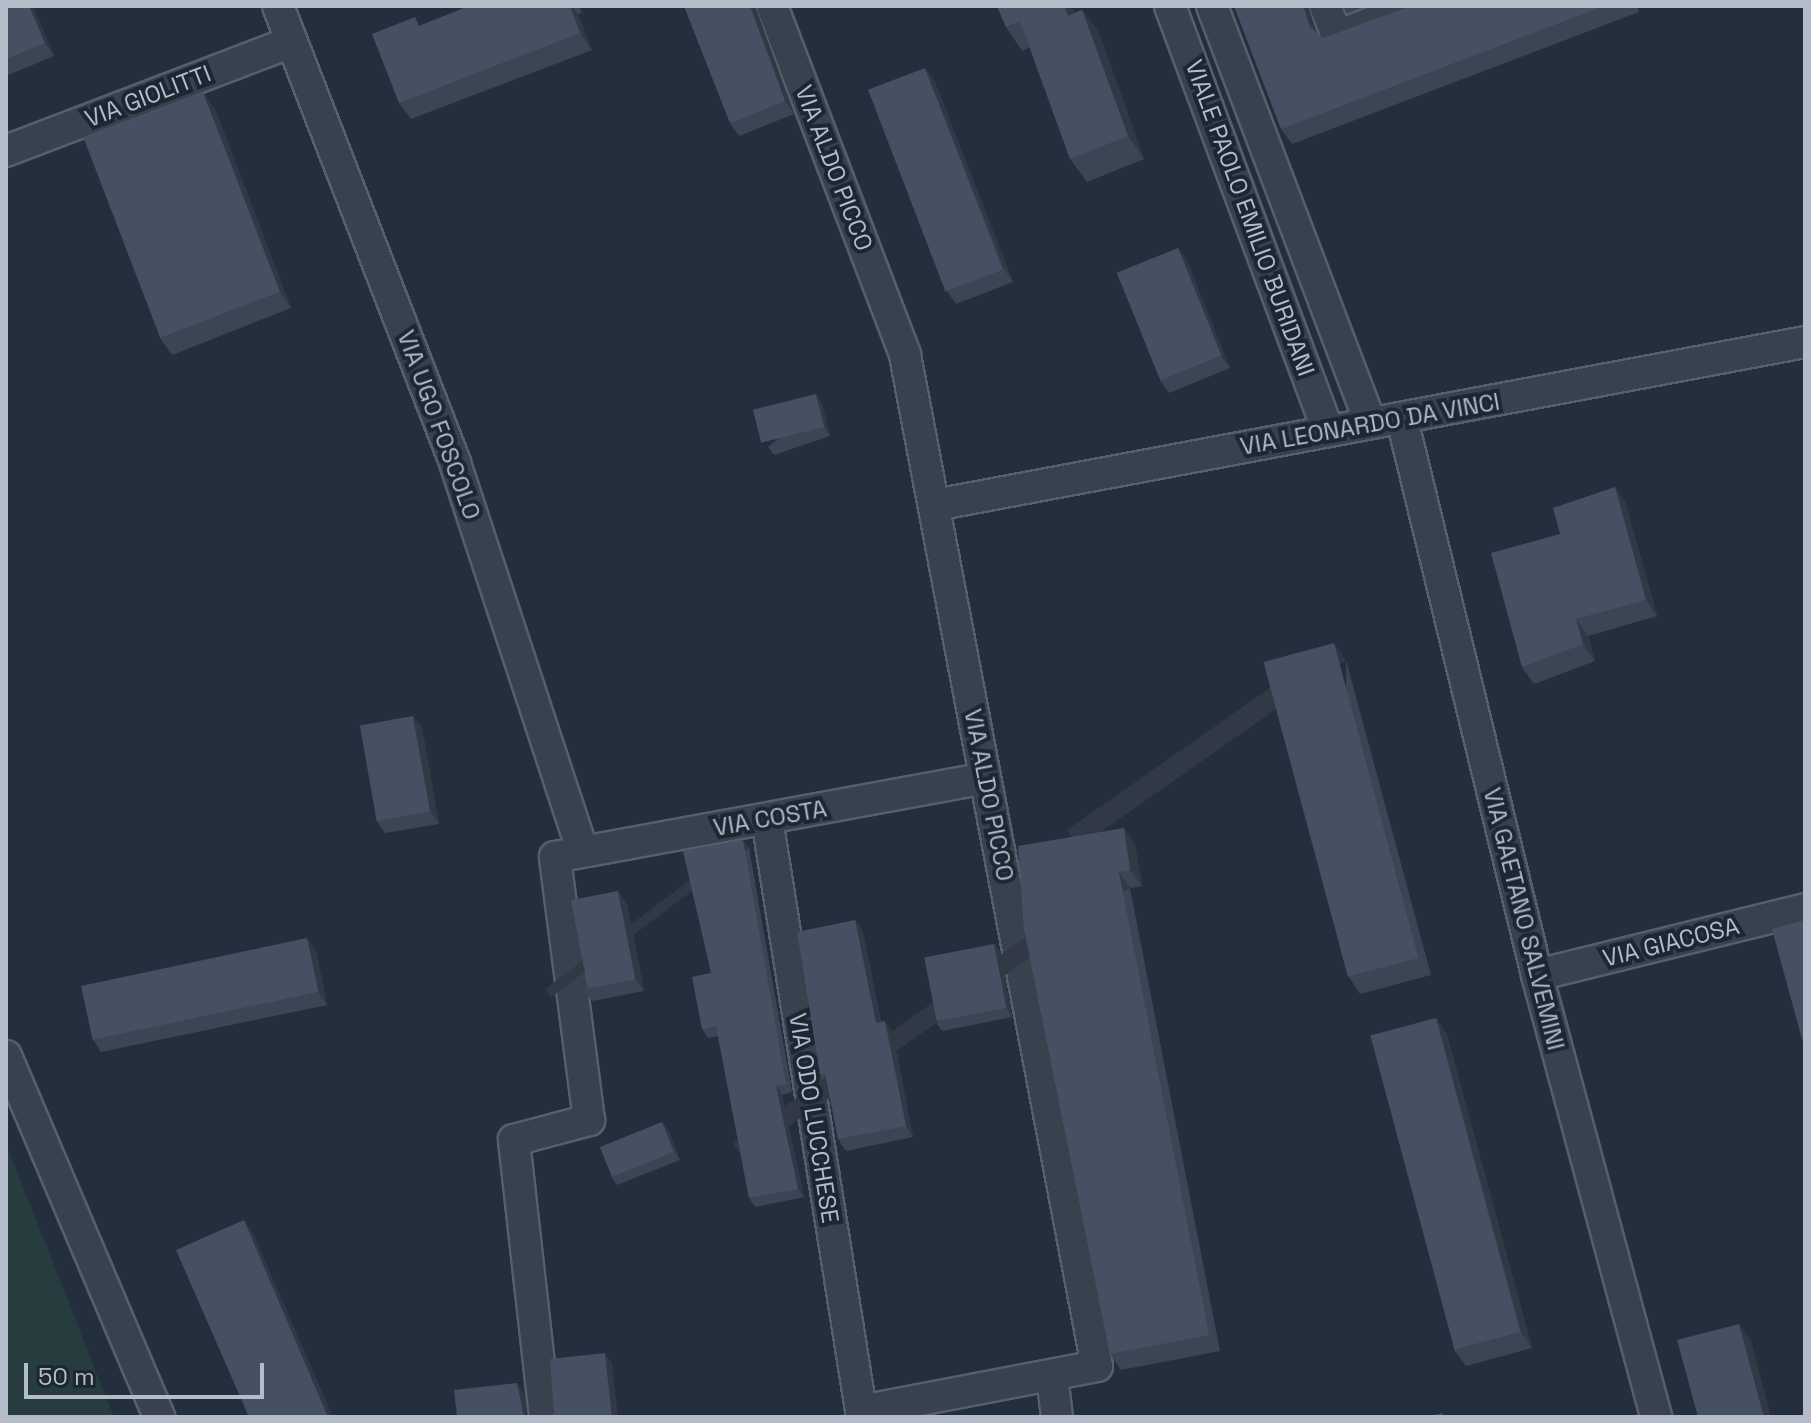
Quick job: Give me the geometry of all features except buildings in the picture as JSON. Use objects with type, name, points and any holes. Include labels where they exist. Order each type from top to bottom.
[{"type":"street","name":"VIA UGO FOSCOLO","points":[[278,6],[455,463],[569,853],[589,1120],[514,1140],[545,1417]]},
{"type":"street","name":"VIA ALDO PICCO","points":[[772,6],[905,355],[1097,1366],[862,1414]]},
{"type":"street","name":"VIALE PAOLO EMILIO BURIDANI","points":[[1170,6],[1328,431]]},
{"type":"street","name":"VIALE PAOLO EMILIO BURIDANI","points":[[1212,6],[1370,423]]},
{"type":"street","points":[[1325,6],[1337,36],[1414,6]]},
{"type":"street","name":"VIA GIOLITTI","points":[[6,151],[291,42]]},
{"type":"street","name":"VIA LEONARDO DA VINCI","points":[[935,505],[1805,342]]},
{"type":"street","name":"VIA GAETANO SALVEMINI","points":[[1402,419],[1537,975],[1656,1417]]},
{"type":"street","name":"VIA COSTA","points":[[569,853],[985,778]]},
{"type":"street","name":"VIA ODO LUCCHESE","points":[[767,819],[862,1414]]},
{"type":"street","name":"VIA GIACOSA","points":[[1537,975],[1805,909]]},
{"type":"street","points":[[6,1056],[159,1417]]},
{"type":"street","points":[[1052,1375],[1057,1417]]},
{"type":"green space","points":[[6,1144],[114,1417],[6,1417]]}]
